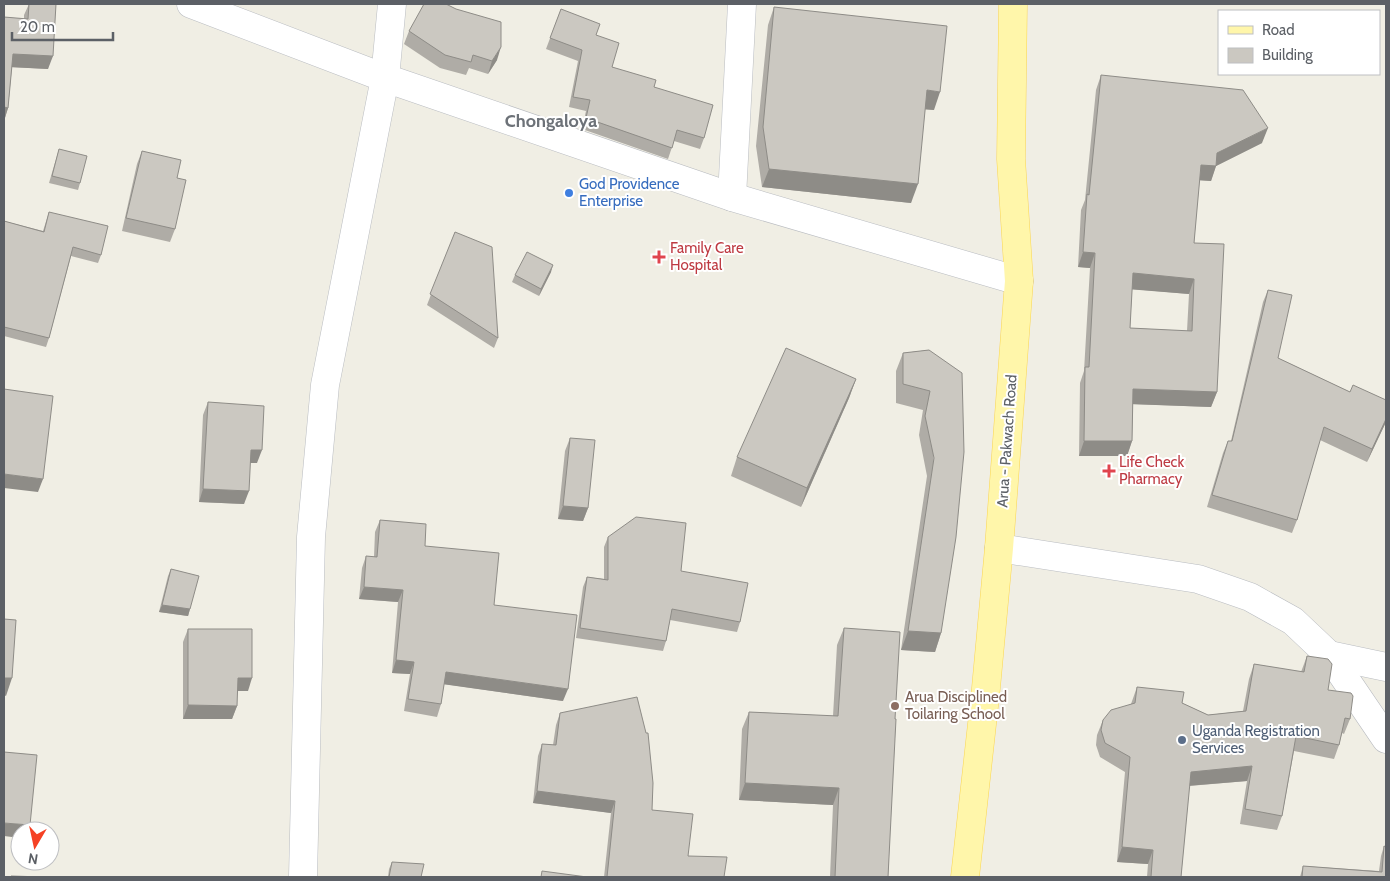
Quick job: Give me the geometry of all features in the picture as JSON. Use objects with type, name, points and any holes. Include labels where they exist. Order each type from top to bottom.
[{"type":"main road","name":"Arua - Pakwach Road","points":[[965,877],[986,688],[1018,281],[1012,159],[1012,4]]},
{"type":"street","points":[[191,4],[385,78],[732,197],[1018,281]]},
{"type":"street","points":[[303,877],[311,536],[324,385],[385,78],[392,4]]},
{"type":"street","points":[[732,197],[742,4]]},
{"type":"street","points":[[998,548],[1198,579],[1250,597],[1292,621],[1329,654],[1386,739]]},
{"type":"street","points":[[1329,654],[1386,667]]},
{"type":"building","points":[[29,4],[56,4],[53,56],[13,54],[8,108],[4,107],[4,17],[28,19]]},
{"type":"building","points":[[424,4],[446,4],[456,9],[501,22],[501,47],[492,61],[473,55],[471,62],[445,55],[409,31]]},
{"type":"building","points":[[774,7],[947,26],[940,92],[927,90],[918,184],[769,169],[763,127]]},
{"type":"building","points":[[561,9],[600,24],[596,35],[619,43],[612,67],[656,80],[654,87],[713,105],[704,138],[677,130],[672,148],[586,118],[590,100],[573,97],[582,50],[550,38]]},
{"type":"building","points":[[1101,75],[1243,90],[1268,128],[1217,153],[1216,166],[1201,165],[1194,243],[1224,244],[1217,392],[1133,389],[1132,441],[1084,441],[1085,367],[1089,367],[1095,253],[1083,252],[1087,194],[1089,195]],"holes":[[[1133,273],[1194,279],[1192,331],[1130,328]]]},
{"type":"building","points":[[59,149],[87,156],[80,183],[52,176]]},
{"type":"building","points":[[142,151],[181,160],[177,178],[186,180],[175,229],[126,218]]},
{"type":"building","points":[[49,212],[108,226],[101,255],[73,247],[49,338],[4,327],[4,221],[44,232]]},
{"type":"building","points":[[455,232],[492,247],[498,338],[430,294]]},
{"type":"building","points":[[527,252],[553,265],[541,289],[515,275]]},
{"type":"building","points":[[1268,290],[1292,295],[1278,358],[1350,392],[1353,385],[1386,400],[1386,419],[1372,449],[1324,427],[1297,520],[1212,495],[1228,441],[1232,441]]},
{"type":"building","points":[[786,348],[856,379],[807,488],[737,457]]},
{"type":"building","points":[[929,350],[962,373],[964,452],[956,537],[941,633],[908,631],[934,458],[925,416],[930,391],[903,384],[903,353]]},
{"type":"building","points":[[4,389],[53,396],[43,479],[4,474]]},
{"type":"building","points":[[208,402],[264,406],[262,450],[251,450],[249,491],[203,489]]},
{"type":"building","points":[[570,438],[595,440],[588,508],[563,506]]},
{"type":"building","points":[[636,517],[686,523],[681,571],[748,583],[740,622],[672,609],[666,641],[580,628],[587,577],[608,580],[608,537]]},
{"type":"building","points":[[380,520],[426,524],[425,546],[499,553],[494,605],[577,615],[568,689],[446,672],[441,704],[408,699],[414,662],[396,660],[403,590],[364,587],[366,556],[377,557]]},
{"type":"building","points":[[171,569],[199,576],[190,609],[162,605]]},
{"type":"building","points":[[4,619],[16,620],[12,678],[4,678]]},
{"type":"building","points":[[844,628],[900,632],[888,877],[835,877],[839,788],[745,783],[749,712],[838,716]]},
{"type":"building","points":[[188,629],[252,629],[252,678],[238,678],[237,706],[188,705]]},
{"type":"building","points":[[1307,656],[1328,659],[1332,664],[1328,690],[1351,693],[1353,696],[1350,719],[1345,718],[1339,745],[1296,736],[1282,816],[1245,809],[1252,766],[1191,772],[1181,877],[1151,877],[1153,850],[1122,847],[1130,757],[1105,743],[1101,730],[1103,720],[1111,710],[1135,703],[1137,687],[1184,692],[1182,703],[1208,715],[1246,711],[1254,664],[1304,672]]},
{"type":"building","points":[[637,697],[646,733],[648,733],[653,783],[652,810],[693,814],[688,856],[727,857],[724,877],[607,877],[615,801],[537,791],[542,744],[556,745],[560,713]]},
{"type":"building","points":[[4,752],[37,755],[30,821],[10,821],[10,823],[4,823]]},
{"type":"building","points":[[1384,846],[1386,847],[1386,877],[1302,877],[1303,866],[1382,872]]},
{"type":"building","points":[[392,862],[424,864],[421,877],[389,877]]},
{"type":"building","points":[[542,871],[587,877],[541,877]]},
{"type":"building","points":[[11,876],[44,877],[11,877]]},
{"type":"place","name":"God Providence Enterprise","points":[[569,193]]},
{"type":"place","name":"Family Care Hospital","points":[[659,257]]},
{"type":"place","name":"Life Check Pharmacy","points":[[1109,471]]},
{"type":"place","name":"Arua Disciplined Toilaring School","points":[[895,706]]},
{"type":"place","name":"Uganda Registration Services","points":[[1182,740]]},
{"type":"district","name":"Chongaloya","points":[[551,121]]}]
